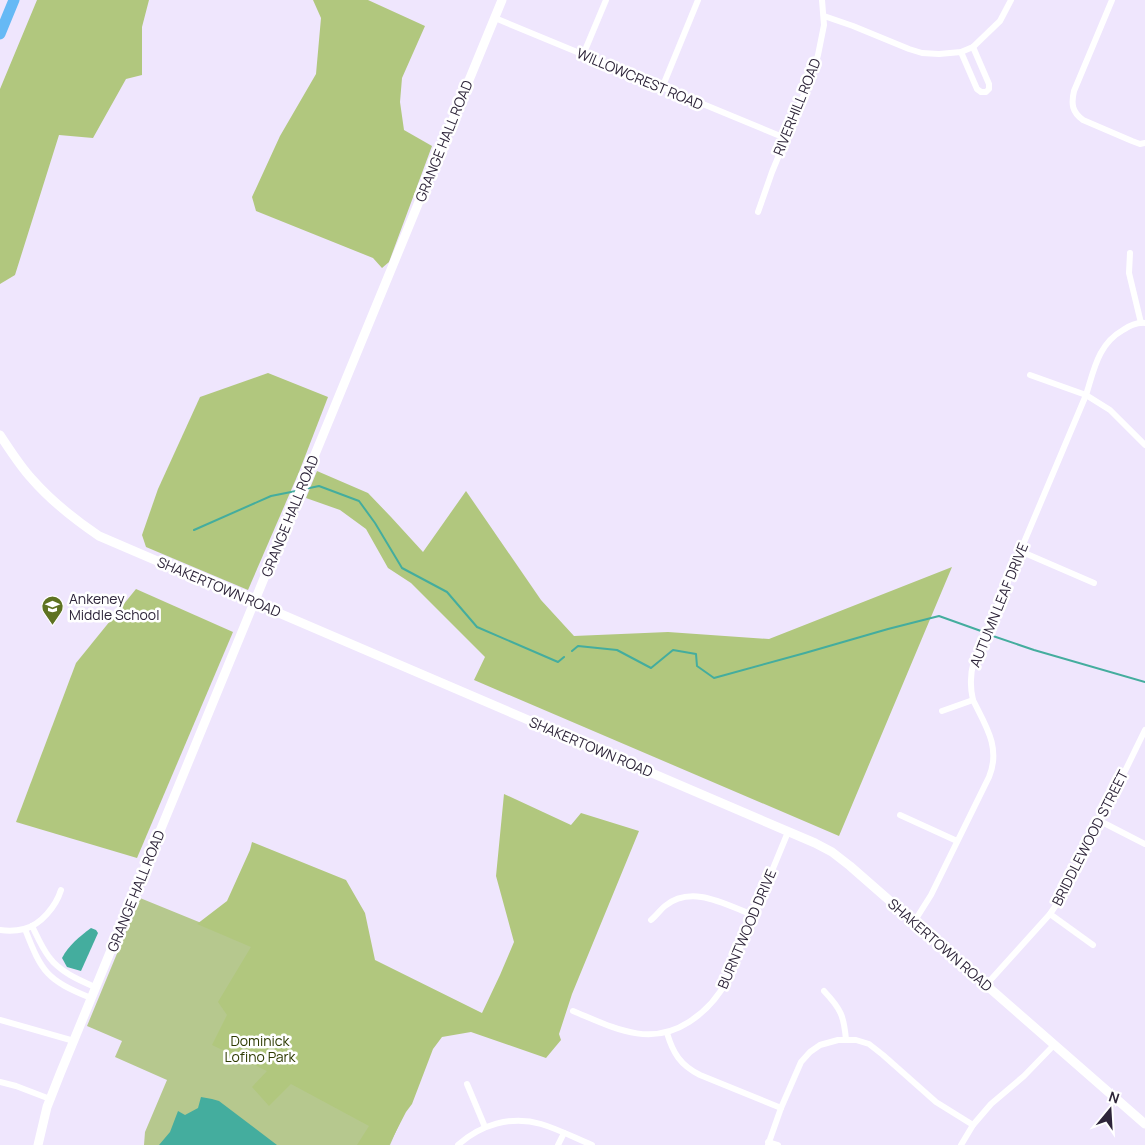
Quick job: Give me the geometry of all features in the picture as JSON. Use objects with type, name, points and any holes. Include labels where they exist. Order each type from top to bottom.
[{"type":"highway","points":[[0,34],[14,0]]},
{"type":"street","name":"GRANGE HALL ROAD","points":[[38,1145],[50,1099],[502,0]]},
{"type":"street","points":[[583,55],[606,0]]},
{"type":"street","points":[[662,88],[698,0]]},
{"type":"street","name":"RIVERHILL ROAD","points":[[758,212],[785,138],[816,64],[824,16],[822,0]]},
{"type":"street","points":[[824,16],[909,49],[928,54],[939,54],[961,52],[973,48],[1000,20],[1011,0]]},
{"type":"street","points":[[1112,0],[1074,91],[1072,99],[1073,109],[1077,116],[1083,120],[1140,144],[1145,142]]},
{"type":"street","name":"WILLOWCREST ROAD","points":[[494,18],[785,138]]},
{"type":"street","points":[[961,52],[977,89],[981,92],[986,92],[989,89],[989,84],[973,48]]},
{"type":"street","points":[[1130,253],[1128,273],[1143,323]]},
{"type":"street","name":"AUTUMN LEAF DRIVE","points":[[914,922],[931,895],[993,766],[994,756],[991,739],[973,700],[971,674],[974,661],[1086,395],[1099,355],[1106,343],[1117,333],[1129,326],[1143,323]]},
{"type":"street","points":[[1030,375],[1086,395],[1110,410],[1145,445]]},
{"type":"street","name":"SHAKERTOWN ROAD","points":[[0,436],[30,478],[57,505],[100,536],[821,846],[840,858],[1145,1124]]},
{"type":"street","points":[[1020,551],[1094,583]]},
{"type":"street","points":[[942,711],[973,700]]},
{"type":"street","name":"BRIDDLEWOOD STREET","points":[[986,985],[1050,914],[1070,884],[1145,730]]},
{"type":"street","points":[[900,815],[957,842]]},
{"type":"street","points":[[1100,821],[1145,844]]},
{"type":"street","name":"BURNTWOOD DRIVE","points":[[667,1033],[682,1027],[708,1008],[727,980],[788,832]]},
{"type":"street","points":[[0,930],[14,931],[32,926],[49,912],[61,890]]},
{"type":"street","points":[[651,920],[667,905],[681,898],[693,896],[711,898],[753,916]]},
{"type":"street","points":[[1050,914],[1093,945]]},
{"type":"street","points":[[32,926],[45,951],[57,967],[81,981],[96,987]]},
{"type":"street","points":[[25,929],[37,959],[48,975],[64,987],[91,998]]},
{"type":"street","points":[[824,991],[841,1012],[845,1024],[846,1040]]},
{"type":"street","points":[[573,1011],[615,1029],[654,1035],[667,1033],[675,1054],[691,1070],[781,1108]]},
{"type":"street","points":[[0,1020],[74,1041]]},
{"type":"street","points":[[778,1145],[768,1144],[797,1068],[815,1048],[838,1040],[856,1040],[869,1044],[936,1102],[973,1125]]},
{"type":"street","points":[[962,1145],[973,1125],[991,1104],[1024,1076],[1054,1045]]},
{"type":"street","points":[[0,1082],[50,1099]]},
{"type":"street","points":[[467,1084],[485,1127]]},
{"type":"street","points":[[458,1145],[485,1127],[505,1122],[527,1121],[540,1124],[592,1145]]},
{"type":"street","points":[[558,1145],[564,1133]]},
{"type":"green space","points":[[37,0],[149,0],[142,27],[142,75],[126,79],[93,138],[59,135],[15,275],[0,284],[0,89]]},
{"type":"green space","points":[[313,0],[368,0],[425,26],[402,78],[400,102],[404,130],[432,146],[389,262],[382,268],[373,258],[256,211],[252,197],[280,136],[316,74],[321,18]]},
{"type":"green space","points":[[268,373],[328,397],[299,472],[248,590],[146,547],[142,535],[158,489],[200,397]]},
{"type":"green space","points":[[317,471],[368,493],[423,552],[466,491],[541,600],[574,636],[668,632],[769,639],[952,567],[839,836],[474,680],[485,657],[411,583],[388,568],[366,529],[340,510],[306,498]]},
{"type":"green space","points":[[136,589],[233,632],[137,858],[16,822],[76,663]]},
{"type":"green space","points":[[504,794],[571,825],[581,813],[639,831],[572,994],[559,1034],[561,1040],[546,1058],[471,1032],[442,1037],[433,1049],[412,1104],[389,1145],[357,1145],[369,1126],[291,1084],[269,1106],[252,1087],[267,1071],[212,1045],[227,1015],[218,1002],[251,947],[197,924],[227,901],[252,842],[346,880],[365,913],[375,960],[482,1013],[514,942],[496,876]]},
{"type":"green space","name":"Dominick Lofino Park","points":[[140,898],[444,1022],[390,1145],[144,1145],[145,1132],[167,1080],[115,1057],[122,1041],[87,1026]]},
{"type":"shaded area","points":[[91,928],[98,933],[81,971],[67,967],[62,958],[65,953]]},
{"type":"shaded area","points":[[201,1097],[219,1101],[277,1145],[159,1145],[170,1132],[178,1111],[185,1115],[198,1108]]},
{"type":"waterway","points":[[305,489],[319,486],[359,501],[375,523],[402,568],[447,592],[477,627],[558,662],[564,657]]},
{"type":"waterway","points":[[194,530],[271,496],[296,491]]},
{"type":"waterway","points":[[572,651],[578,646],[617,650],[651,668],[673,650],[696,654],[697,666],[714,678],[939,616],[981,631]]},
{"type":"waterway","points":[[990,635],[1034,650],[1145,682]]},
{"type":"place","name":"Ankeney Middle School","points":[[53,626]]}]
